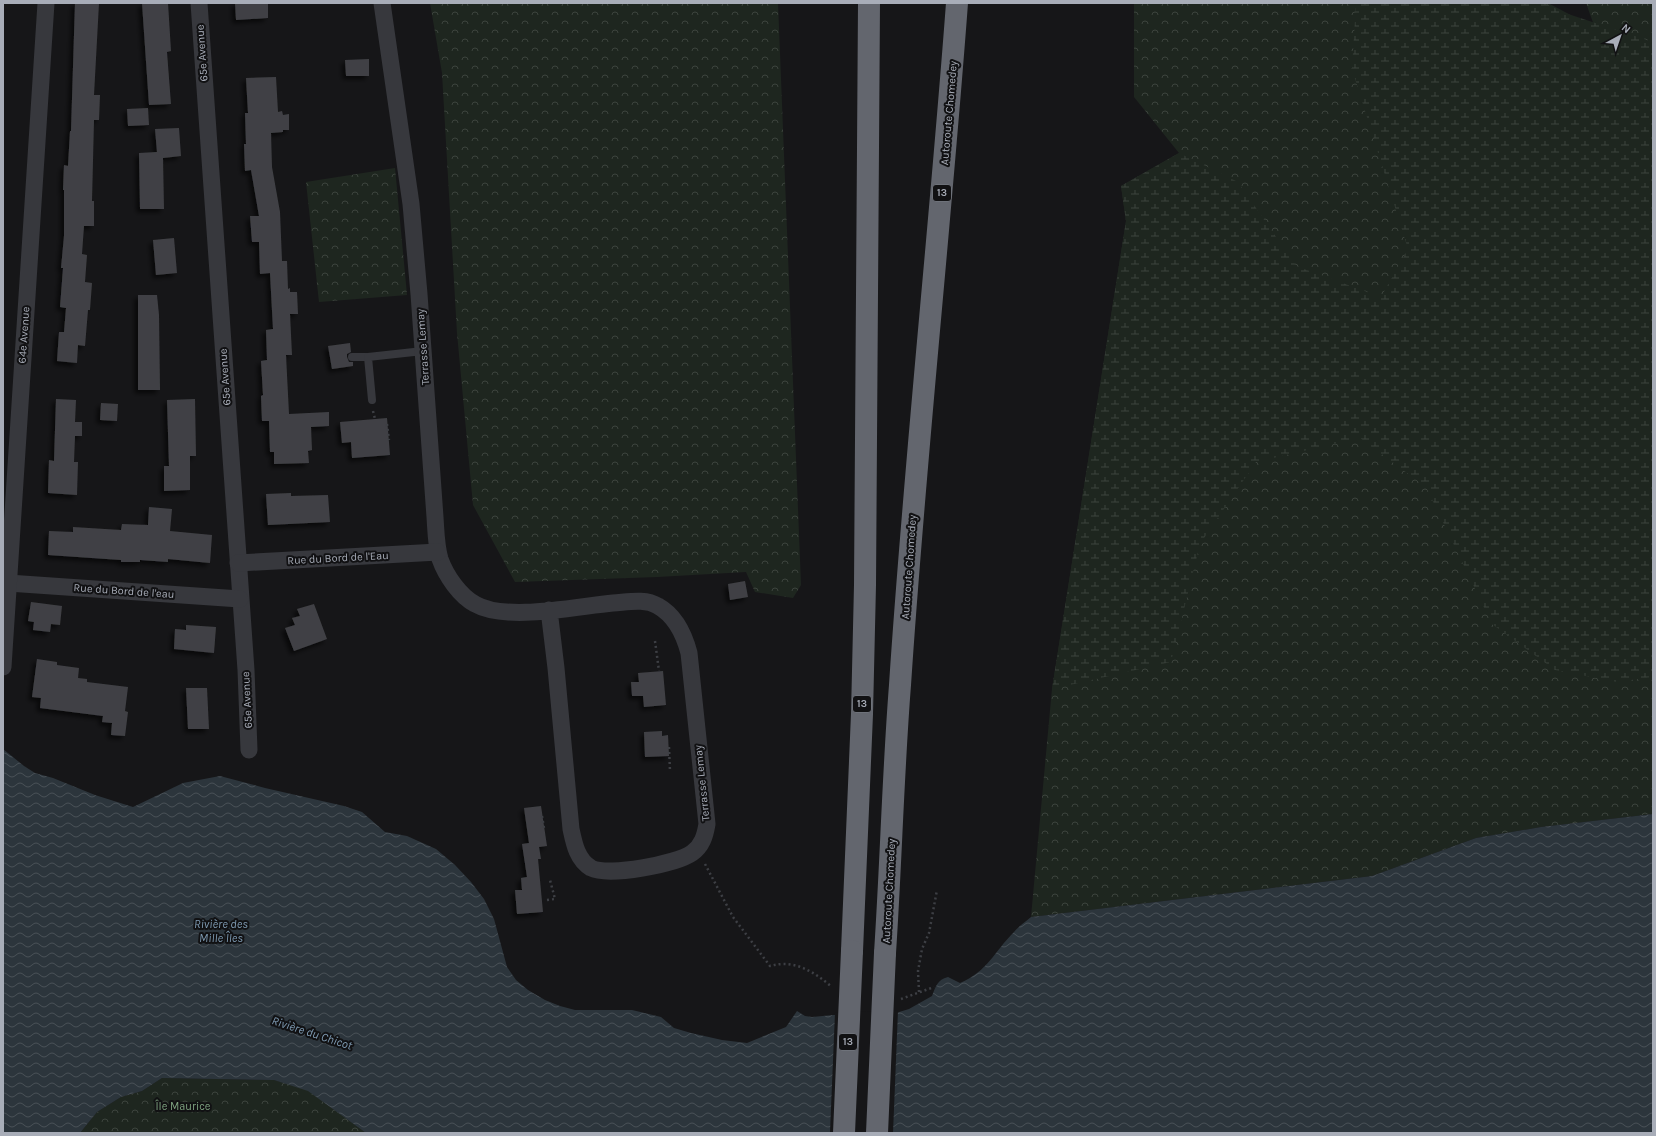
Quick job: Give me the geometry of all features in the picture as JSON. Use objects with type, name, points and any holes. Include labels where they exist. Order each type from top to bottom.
[{"type":"highway","name":"13","points":[[844,1133],[862,714],[865,585],[869,3]]},
{"type":"highway","name":"Autoroute Chomedey","points":[[877,1133],[885,952],[900,686],[923,382],[943,186],[957,3]]},
{"type":"street","name":"64e Avenue","points":[[3,667],[8,583],[8,499],[46,3]]},
{"type":"street","name":"65e Avenue","points":[[199,3],[246,670],[250,750]]},
{"type":"street","name":"Terrasse Lemay","points":[[382,3],[411,204],[424,351],[438,552],[443,566],[464,596],[475,604],[485,608],[502,611],[549,610],[632,601],[649,602],[658,605],[667,612],[682,631],[689,653],[707,824],[703,840],[692,853],[682,858],[660,864],[627,870],[605,871],[590,868],[579,856],[574,844],[571,829],[549,610]]},
{"type":"street","name":"Rue du Bord de l'Eau","points":[[238,563],[438,552]]},
{"type":"street","name":"Rue du Bord de l'eau","points":[[8,583],[240,598]]},
{"type":"lane","points":[[352,357],[368,357],[424,351]]},
{"type":"lane","points":[[368,357],[372,400]]},
{"type":"path","points":[[387,424],[389,440]]},
{"type":"path","points":[[655,641],[659,671]]},
{"type":"path","points":[[669,747],[670,771]]},
{"type":"path","points":[[542,816],[544,828]]},
{"type":"path","points":[[702,860],[733,917],[770,966]]},
{"type":"path","points":[[547,900],[555,899],[550,880]]},
{"type":"path","points":[[920,992],[918,971],[922,950],[929,933],[937,890]]},
{"type":"green space","points":[[430,3],[778,3],[801,585],[793,598],[755,592],[746,572],[515,582],[473,505],[457,333],[442,73]]},
{"type":"green space","points":[[1134,3],[1548,3],[1595,28],[1586,3],[1653,3],[1653,814],[1541,827],[1476,838],[1372,876],[1031,917],[1052,689],[1126,221],[1121,186],[1179,153],[1134,97]]},
{"type":"green space","points":[[1356,3],[1545,3],[1562,12],[1653,42],[1653,677],[1617,682],[1555,670],[1492,624],[1426,487],[1360,438],[1256,462],[1200,544],[1171,662],[1052,689],[1126,221],[1121,186],[1179,153],[1238,182],[1296,266],[1381,297],[1408,249],[1352,69]]},
{"type":"green space","points":[[395,168],[407,295],[319,302],[306,182]]},
{"type":"green space","name":"Île Maurice","points":[[162,1078],[274,1080],[308,1090],[366,1133],[80,1133],[97,1112],[121,1097],[142,1091]]},
{"type":"water","name":"Rivière des Mille Îles","points":[[3,749],[35,773],[133,807],[183,783],[220,776],[344,806],[362,812],[385,832],[407,836],[436,849],[455,865],[471,882],[484,899],[494,919],[507,967],[516,980],[528,990],[545,1000],[575,1010],[632,1010],[661,1017],[674,1028],[691,1033],[722,1040],[747,1043],[786,1027],[797,1011],[805,1016],[812,1017],[896,1013],[909,1009],[932,996],[937,984],[944,978],[948,977],[960,983],[977,973],[984,967],[1007,939],[1031,917],[1372,876],[1476,838],[1541,827],[1653,814],[1653,1133],[366,1133],[308,1091],[274,1080],[162,1078],[142,1091],[121,1097],[97,1112],[80,1133],[3,1133]]},
{"type":"pier","points":[[898,1010],[893,1133],[830,1133],[835,1013]]},
{"type":"building","points":[[75,3],[99,3],[94,95],[100,95],[99,120],[94,120],[92,201],[94,201],[94,226],[84,226],[82,254],[87,255],[85,282],[92,283],[90,310],[88,310],[85,346],[78,345],[77,363],[57,361],[59,332],[64,332],[66,308],[60,307],[64,236],[63,190],[64,165],[68,166],[71,131]]},
{"type":"building","points":[[142,3],[168,3],[171,51],[167,52],[171,104],[149,105]]},
{"type":"building","points":[[235,3],[268,3],[268,18],[236,20]]},
{"type":"building","points":[[369,59],[369,76],[346,76],[345,60]]},
{"type":"building","points":[[276,77],[278,112],[282,111],[283,115],[289,114],[289,130],[271,133],[272,167],[280,212],[282,261],[287,261],[288,289],[290,288],[290,292],[297,292],[298,314],[290,314],[292,355],[286,355],[289,414],[329,412],[329,426],[311,427],[312,450],[308,451],[309,463],[274,464],[274,452],[270,452],[269,421],[262,421],[261,396],[263,395],[261,361],[267,360],[266,330],[273,329],[270,273],[260,274],[259,242],[252,242],[250,216],[259,216],[251,170],[245,171],[245,113],[248,113],[246,78]]},
{"type":"building","points":[[148,108],[149,125],[128,126],[127,109]]},
{"type":"building","points":[[179,128],[181,156],[163,158],[164,209],[140,209],[139,153],[157,152],[155,129]]},
{"type":"building","points":[[174,238],[177,273],[156,275],[153,240]]},
{"type":"building","points":[[138,295],[157,295],[159,315],[160,390],[138,390]]},
{"type":"building","points":[[350,343],[351,352],[347,354],[347,357],[349,362],[353,362],[353,366],[332,369],[328,346]]},
{"type":"building","points":[[56,399],[76,400],[75,422],[82,422],[82,436],[75,436],[74,462],[78,462],[77,495],[48,493],[49,460],[54,461]]},
{"type":"building","points":[[195,399],[196,456],[190,456],[190,490],[164,491],[164,466],[169,466],[167,400]]},
{"type":"building","points":[[101,403],[118,404],[117,421],[100,420]]},
{"type":"building","points":[[387,418],[390,455],[352,458],[351,442],[342,443],[340,422]]},
{"type":"building","points":[[291,493],[291,496],[328,495],[330,522],[268,525],[266,494]]},
{"type":"building","points":[[149,507],[172,509],[170,531],[212,535],[210,563],[168,559],[168,562],[140,560],[140,562],[121,562],[121,560],[48,555],[49,531],[73,532],[73,527],[121,530],[122,524],[148,525]]},
{"type":"building","points":[[745,581],[748,597],[730,600],[728,584]]},
{"type":"building","points":[[31,602],[62,606],[60,625],[51,624],[50,632],[33,630],[34,622],[28,621]]},
{"type":"building","points":[[314,604],[327,639],[294,651],[285,628],[295,625],[292,618],[300,616],[297,609]]},
{"type":"building","points":[[186,625],[216,627],[214,653],[174,649],[175,629],[186,630]]},
{"type":"building","points":[[37,659],[57,662],[57,665],[79,668],[78,678],[87,679],[87,682],[128,687],[125,711],[128,712],[125,736],[111,735],[112,723],[102,722],[103,716],[40,708],[41,698],[32,697]]},
{"type":"building","points":[[663,671],[666,705],[644,707],[643,696],[632,696],[631,682],[639,682],[638,673]]},
{"type":"building","points":[[186,688],[207,688],[209,729],[188,729]]},
{"type":"building","points":[[662,731],[662,736],[668,735],[669,756],[645,757],[644,732]]},
{"type":"building","points":[[541,806],[547,846],[539,847],[541,859],[538,859],[543,912],[517,914],[515,890],[522,890],[521,878],[527,877],[522,844],[529,843],[524,808]]},
{"type":"water label","name":"Rivière du Chicot","points":[[312,1033]]}]
